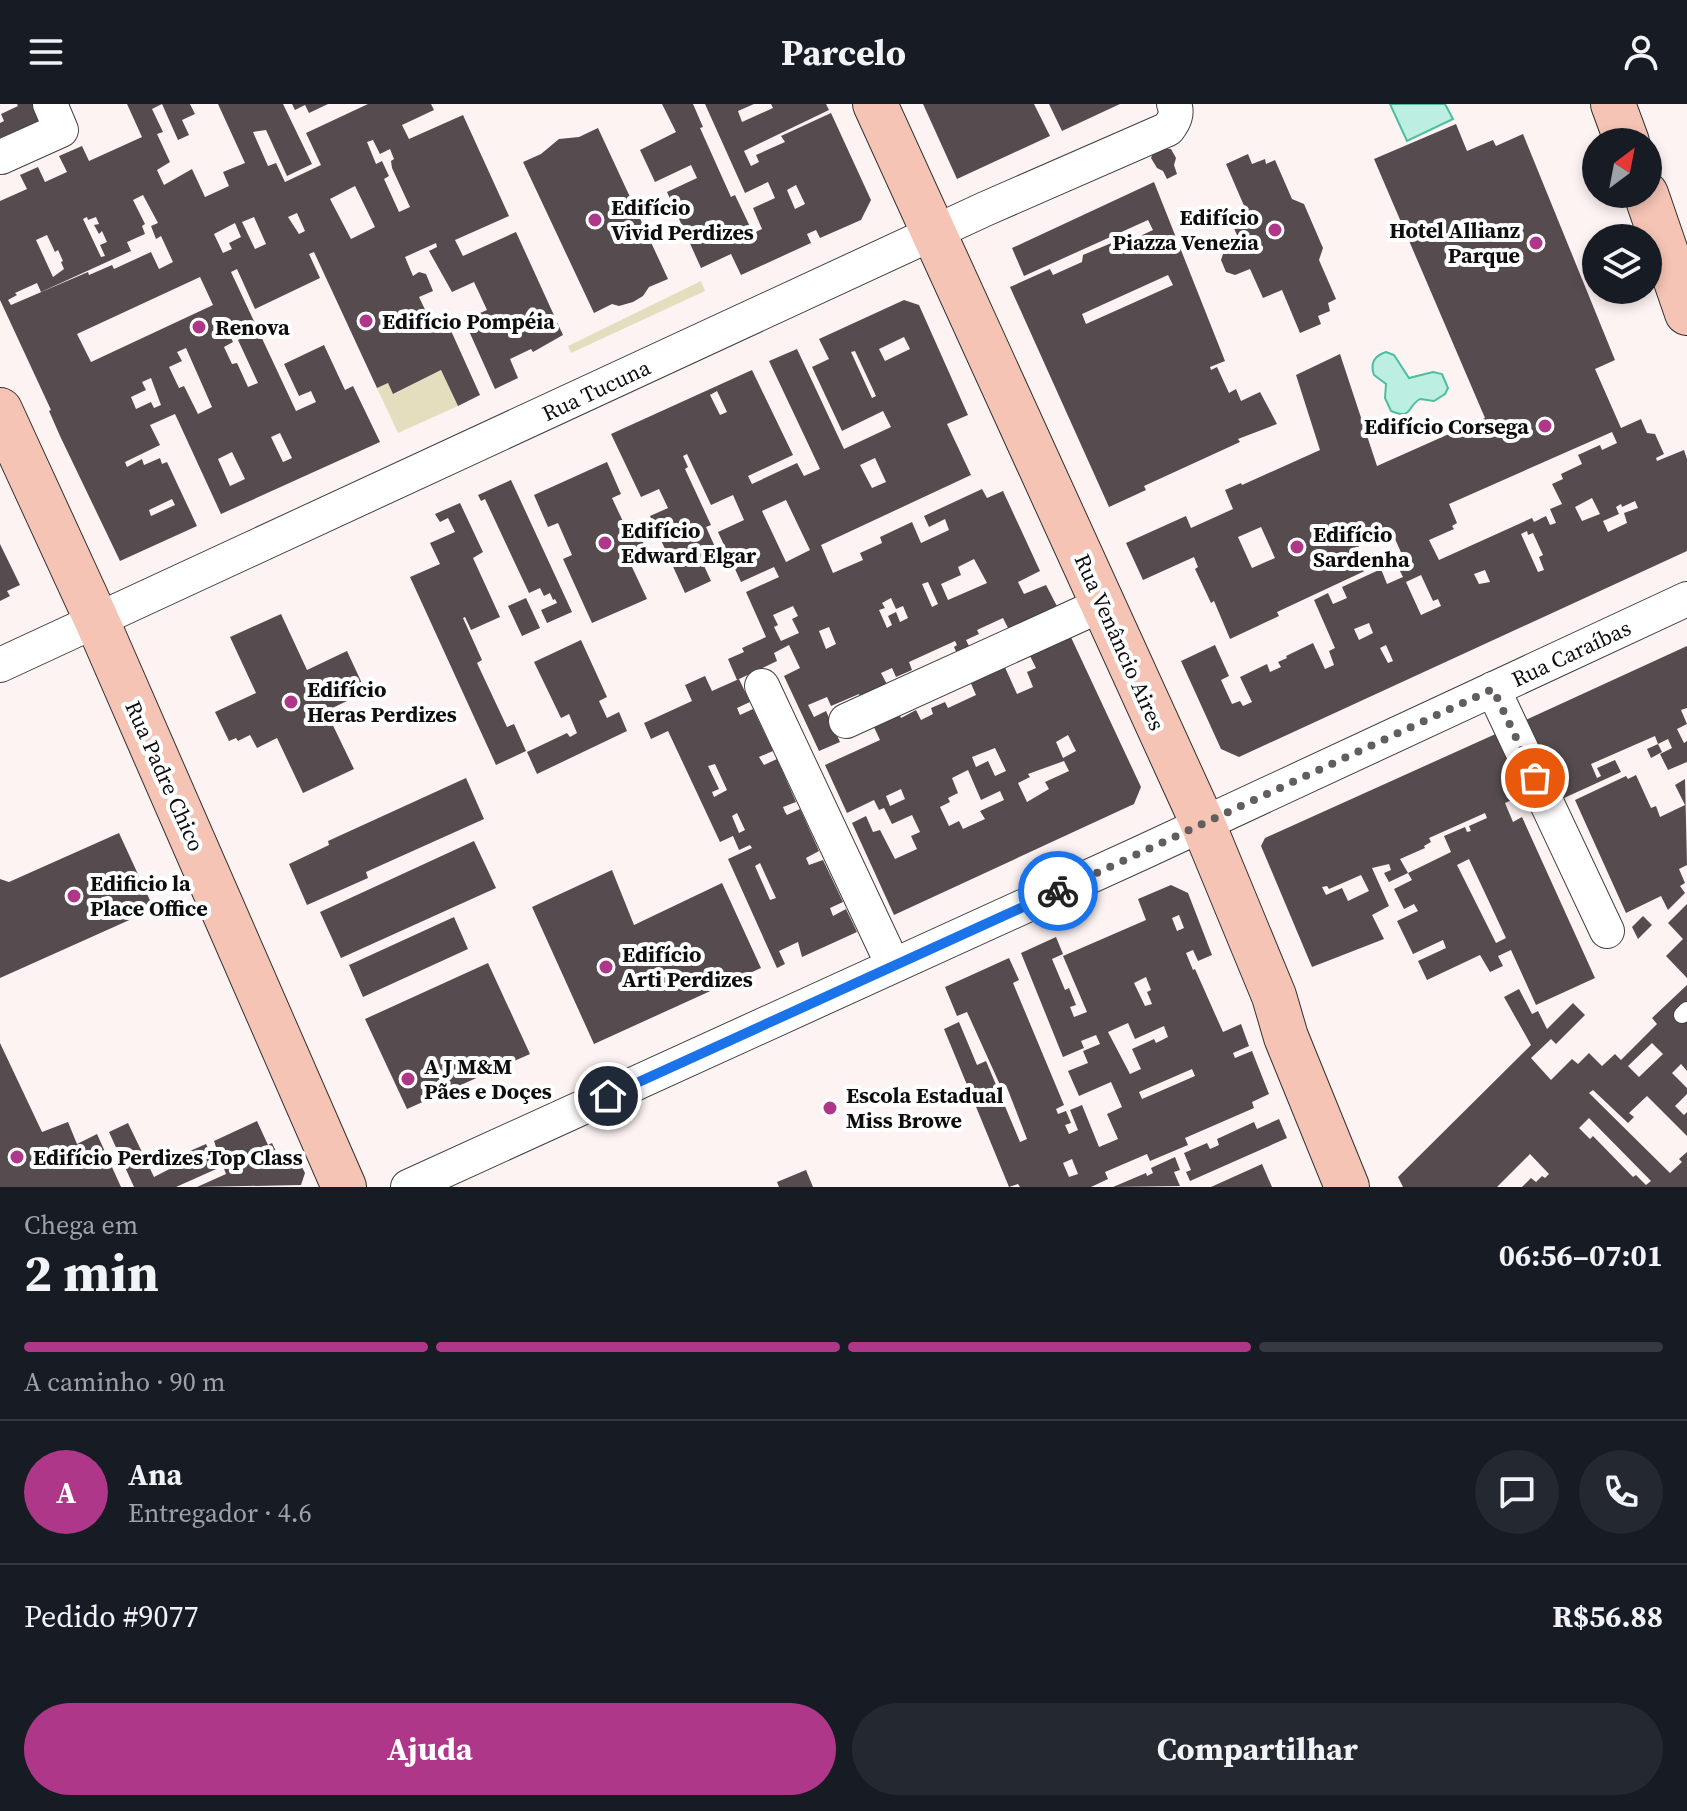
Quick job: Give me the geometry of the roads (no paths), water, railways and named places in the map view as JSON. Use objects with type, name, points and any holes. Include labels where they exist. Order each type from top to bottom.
[{"type":"street","points":[[1,157],[61,130],[50,104]]},
{"type":"street","name":"Rua Venâncio Aires","points":[[875,104],[1203,824],[1274,996],[1286,1037],[1347,1187]]},
{"type":"street","name":"Rua Tucuna","points":[[0,665],[935,233],[1168,129],[1175,120],[1174,104]]},
{"type":"street","points":[[1613,104],[1622,128]]},
{"type":"street","points":[[1651,208],[1687,313]]},
{"type":"street","name":"Rua Padre Chico","points":[[0,410],[97,621],[344,1187]]},
{"type":"street","name":"Rua Caraíbas","points":[[408,1187],[1687,599]]},
{"type":"street","points":[[846,721],[1103,604]]},
{"type":"street","points":[[762,686],[893,965]]},
{"type":"street","points":[[1493,689],[1607,931]]},
{"type":"place","name":"Edifício Vivid Perdizes","points":[[595,220]]},
{"type":"place","name":"Edifício Piazza Venezia","points":[[1275,230]]},
{"type":"place","name":"Hotel Allianz Parque","points":[[1536,243]]},
{"type":"place","name":"Edifício Pompéia","points":[[366,321]]},
{"type":"place","name":"Renova","points":[[199,327]]},
{"type":"place","name":"Edifício Corsega","points":[[1545,426]]},
{"type":"place","name":"Edifício Edward Elgar","points":[[605,543]]},
{"type":"place","name":"Edifício Sardenha","points":[[1297,547]]},
{"type":"place","name":"Edifício Heras Perdizes","points":[[291,702]]},
{"type":"place","name":"Edificio la Place Office","points":[[74,896]]},
{"type":"place","name":"Edifício Arti Perdizes","points":[[606,967]]},
{"type":"place","name":"A J M&M Pães e Doçes","points":[[408,1079]]},
{"type":"place","name":"Escola Estadual Miss Browe","points":[[830,1108]]},
{"type":"place","name":"Edifício Perdizes Top Class","points":[[17,1157]]}]
